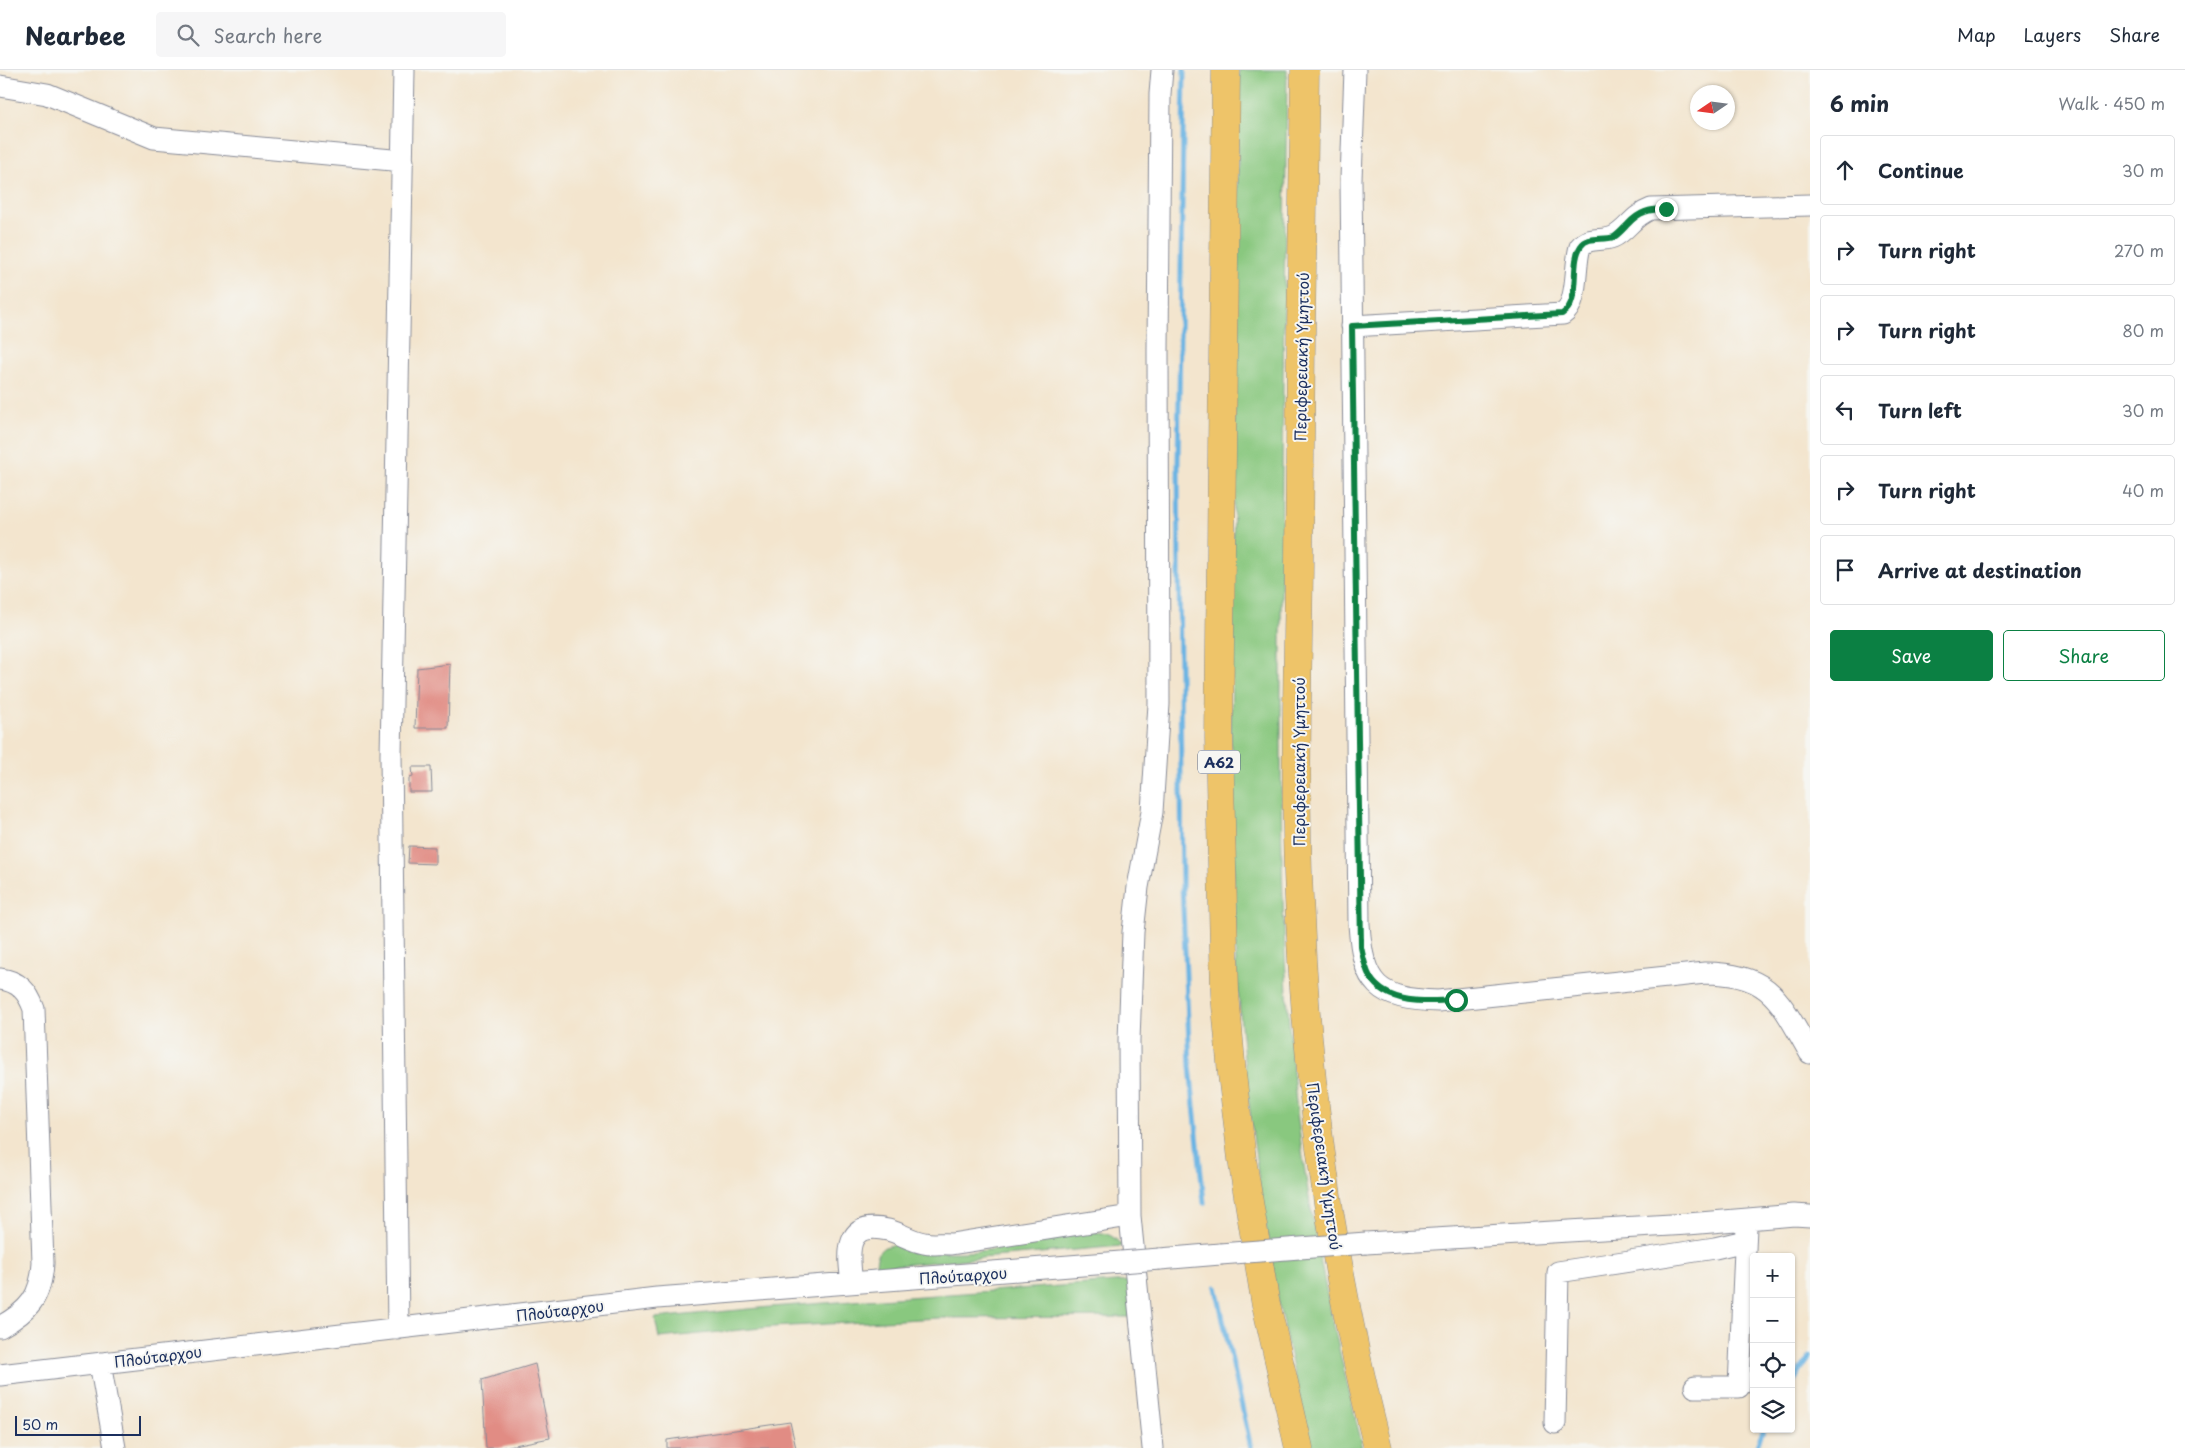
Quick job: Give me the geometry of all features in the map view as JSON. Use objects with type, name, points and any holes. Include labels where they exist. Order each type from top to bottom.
[{"type":"highway","name":"Α62","points":[[1226,70],[1219,738],[1226,994],[1232,1074],[1242,1159],[1265,1300],[1299,1448]]},
{"type":"highway","name":"Περιφερειακή Υμηττού","points":[[1305,70],[1297,808],[1300,916],[1309,1054],[1330,1211],[1353,1338],[1378,1448]]},
{"type":"street","points":[[398,1329],[391,755],[404,70]]},
{"type":"street","points":[[1154,1448],[1130,1216],[1129,1040],[1133,932],[1138,887],[1152,812],[1159,704],[1158,351],[1160,94],[1162,70]]},
{"type":"street","points":[[1356,70],[1352,179],[1352,326],[1360,924],[1361,947],[1370,977],[1392,995],[1411,1000],[1438,1001],[1705,972],[1738,975],[1761,984],[1777,1000],[1810,1053]]},
{"type":"street","points":[[0,86],[47,94],[154,138],[403,161]]},
{"type":"street","points":[[1352,326],[1562,314],[1570,307],[1572,302],[1580,247],[1589,240],[1614,237],[1639,214],[1651,209],[1810,205]]},
{"type":"street","points":[[0,979],[10,980],[22,988],[29,996],[34,1009],[43,1264],[42,1279],[38,1293],[30,1305],[14,1319],[0,1327]]},
{"type":"street","name":"Πλούταρχου","points":[[0,1375],[657,1298],[1220,1254],[1746,1219],[1805,1212]]},
{"type":"street","points":[[852,1283],[848,1254],[855,1235],[863,1229],[887,1230],[924,1243],[951,1244],[1130,1216]]},
{"type":"street","points":[[1694,1387],[1739,1387],[1746,1219]]},
{"type":"street","points":[[1554,1423],[1558,1272],[1715,1248],[1745,1241]]},
{"type":"street","points":[[100,1363],[115,1448]]},
{"type":"green space","points":[[1239,70],[1287,70],[1282,436],[1281,759],[1283,916],[1293,1072],[1304,1167],[1320,1262],[1363,1448],[1311,1448],[1279,1306],[1260,1190],[1246,1081],[1236,967],[1231,740]]},
{"type":"green space","points":[[1089,1232],[1108,1234],[1122,1246],[876,1267],[880,1251],[891,1245],[943,1252],[983,1251]]},
{"type":"green space","points":[[1129,1281],[1134,1317],[938,1318],[772,1327],[659,1338],[655,1318],[770,1307]]},
{"type":"building","points":[[450,664],[448,728],[415,728],[417,668]]},
{"type":"building","points":[[412,767],[431,767],[432,792],[409,792],[409,778],[413,777]]},
{"type":"building","points":[[409,846],[435,847],[435,864],[408,863]]},
{"type":"building","points":[[535,1364],[550,1438],[499,1448],[486,1448],[482,1380]]},
{"type":"building","points":[[790,1422],[796,1448],[667,1448],[667,1440]]},
{"type":"waterway","points":[[1184,70],[1178,463],[1182,885],[1190,1066],[1204,1203]]},
{"type":"waterway","points":[[1216,1287],[1251,1448]]},
{"type":"waterway","points":[[1795,1379],[1810,1357]]},
{"type":"waterway","points":[[1756,1448],[1762,1433]]},
{"type":"route","points":[[1456,1000],[1411,1000],[1392,995],[1381,988],[1370,977],[1364,963],[1361,947],[1352,326],[1562,314],[1567,311],[1572,302],[1580,247],[1589,240],[1614,237],[1639,214],[1651,209],[1666,209]]}]
